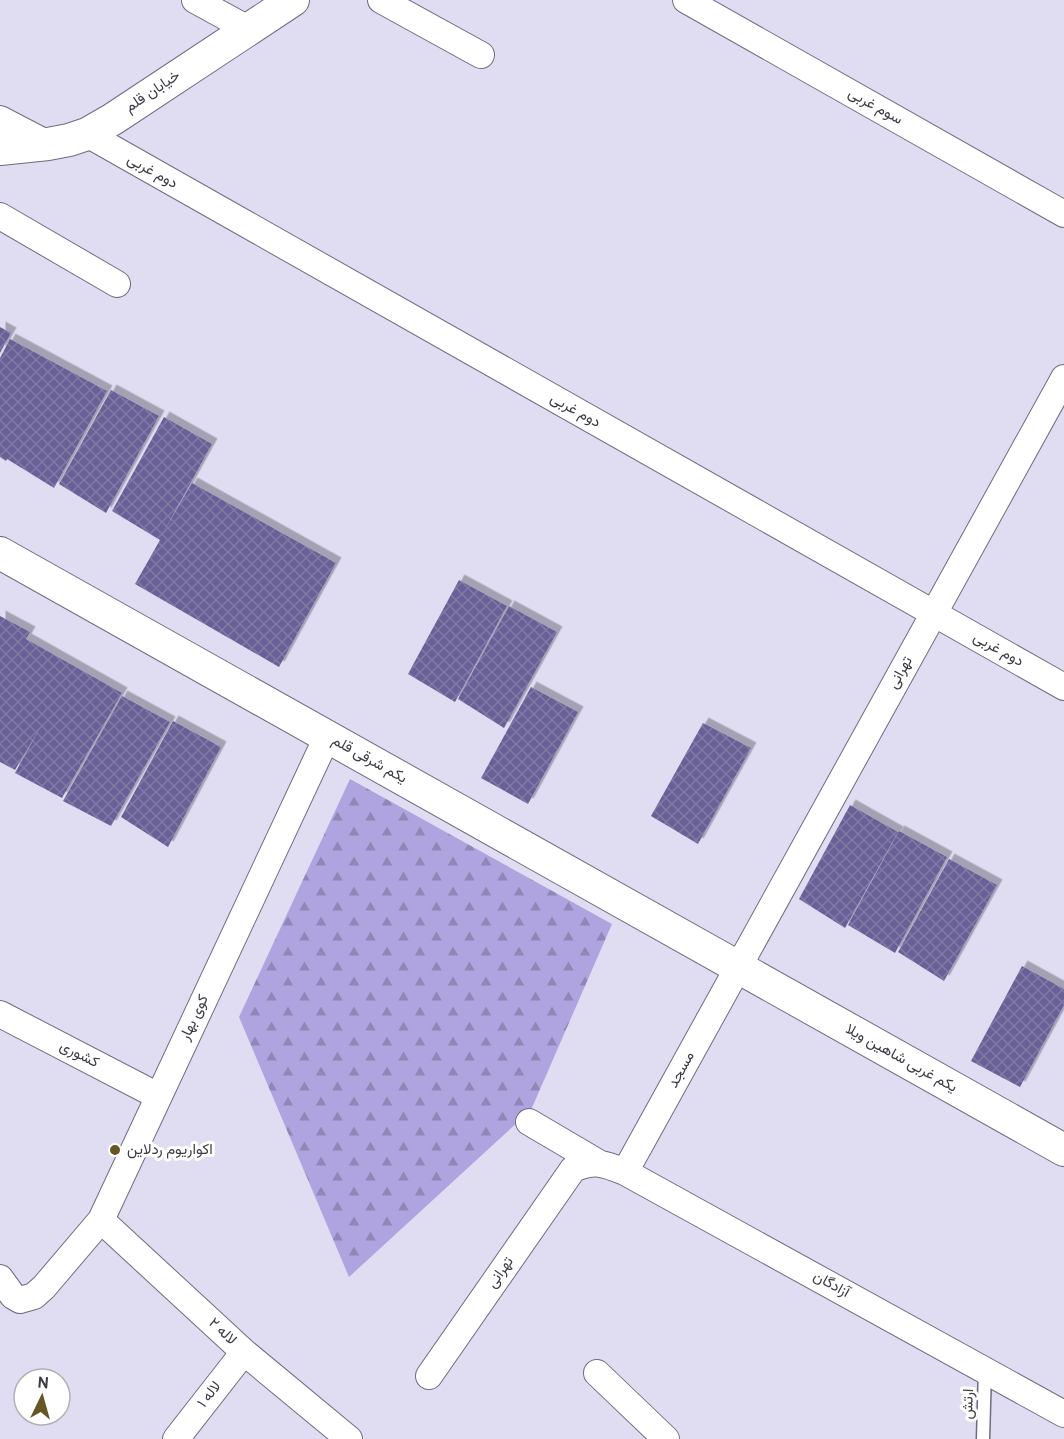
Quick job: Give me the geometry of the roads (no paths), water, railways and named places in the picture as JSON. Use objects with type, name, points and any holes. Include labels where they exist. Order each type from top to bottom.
[{"type":"street","points":[[195,0],[248,29]]},
{"type":"street","name":"خیابان قلم","points":[[0,149],[48,144],[87,134],[293,0]]},
{"type":"street","points":[[381,0],[481,55]]},
{"type":"street","name":"سوم غربی","points":[[686,0],[1064,214]]},
{"type":"street","points":[[0,119],[48,144]]},
{"type":"street","name":"دوم غربی","points":[[87,134],[1064,687]]},
{"type":"street","points":[[0,216],[117,284]]},
{"type":"street","name":"تهرانی","points":[[738,968],[1064,378]]},
{"type":"street","name":"یکم شرقی قلم","points":[[0,553],[738,968]]},
{"type":"street","name":"کوی بهار","points":[[0,1278],[13,1296],[20,1300],[34,1296],[101,1220],[327,737]]},
{"type":"street","name":"یکم غربی شاهین ویلا","points":[[738,968],[1064,1150]]},
{"type":"street","name":"مسجد","points":[[625,1172],[738,968]]},
{"type":"street","name":"کشوری","points":[[0,1014],[158,1096]]},
{"type":"street","name":"آزادگان","points":[[529,1122],[597,1162],[625,1172],[1064,1414]]},
{"type":"street","name":"تهرانی","points":[[429,1376],[573,1169],[597,1162]]},
{"type":"street","name":"لاله ۲","points":[[101,1220],[244,1352],[349,1439]]},
{"type":"street","name":"لاله ۱","points":[[176,1439],[244,1352]]},
{"type":"street","points":[[597,1373],[666,1439]]},
{"type":"lane","name":"ارتش","points":[[983,1439],[985,1370]]},
{"type":"place","name":"اکواریوم ردلاین","points":[[115,1150]]}]
